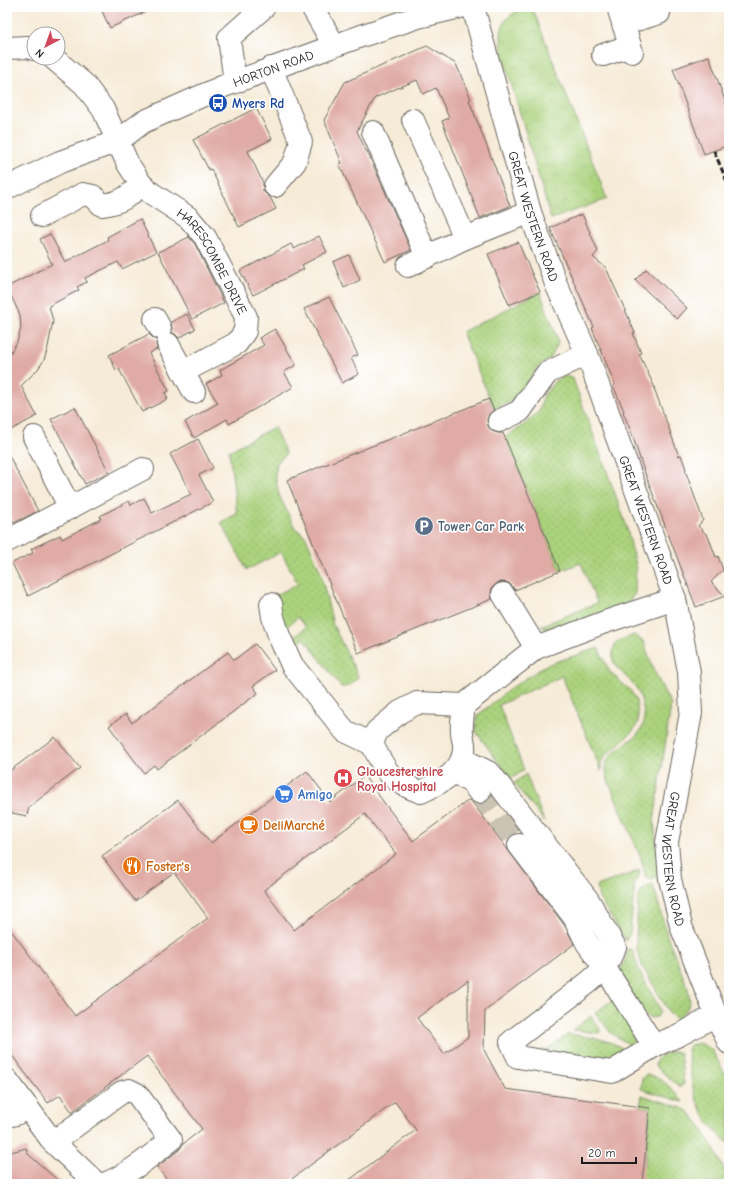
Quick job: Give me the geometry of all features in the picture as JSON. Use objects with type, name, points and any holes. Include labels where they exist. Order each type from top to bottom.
[{"type":"street","points":[[235,82],[229,38],[264,7]]},
{"type":"street","points":[[312,7],[334,45]]},
{"type":"street","name":"HORTON ROAD","points":[[7,188],[60,162],[118,142],[143,122],[235,82],[334,45],[418,17],[460,7]]},
{"type":"street","name":"GREAT WESTERN ROAD","points":[[473,7],[530,212],[556,284],[587,354],[675,599],[689,672],[691,713],[667,842],[670,879],[681,926],[716,1015],[729,1043]]},
{"type":"street","points":[[603,55],[631,49],[620,16],[659,13]]},
{"type":"street","points":[[7,48],[26,48]]},
{"type":"street","name":"HARESCOMBE DRIVE","points":[[63,66],[84,84],[102,108],[128,164],[141,184],[151,193],[189,218],[205,237],[246,317],[245,330],[237,343],[183,372]]},
{"type":"street","points":[[271,68],[301,142],[295,162],[275,186]]},
{"type":"street","points":[[412,120],[465,238]]},
{"type":"street","points":[[373,132],[417,262],[465,238],[530,212]]},
{"type":"street","points":[[42,216],[83,194],[93,196],[102,205],[114,203],[130,195],[141,184]]},
{"type":"street","points":[[161,330],[194,392]]},
{"type":"street","points":[[499,421],[520,410],[547,373],[587,354]]},
{"type":"street","points":[[34,437],[70,508]]},
{"type":"street","points":[[7,541],[143,469]]},
{"type":"street","points":[[503,594],[536,648]]},
{"type":"street","points":[[372,744],[377,731],[400,712],[417,703],[464,705],[536,648],[604,622],[675,599]]},
{"type":"street","points":[[271,604],[279,636],[292,665],[345,732],[372,744],[383,766],[392,778],[408,788],[421,792],[441,783],[459,765],[465,746],[462,734],[464,705]]},
{"type":"street","points":[[459,765],[490,773],[588,900],[615,947],[605,968],[583,987],[511,1042],[518,1058],[612,1072],[654,1046],[679,1036],[716,1015]]},
{"type":"street","points":[[459,765],[479,792]]},
{"type":"street","points":[[519,844],[574,917],[587,943],[605,968],[654,1046]]},
{"type":"street","points":[[7,1080],[53,1142],[98,1184]]},
{"type":"street","points":[[53,1142],[122,1092],[129,1090],[137,1094],[171,1140],[146,1161],[124,1175],[104,1184]]},
{"type":"street","points":[[7,1116],[16,1114],[27,1107]]},
{"type":"green space","points":[[526,7],[532,7],[607,199],[551,219],[502,52],[501,36],[504,24],[511,15]]},
{"type":"green space","points":[[540,292],[557,337],[558,344],[550,359],[538,367],[517,396],[510,402],[494,409],[462,332]]},
{"type":"green space","points":[[566,376],[573,379],[625,521],[636,565],[635,593],[629,602],[615,609],[549,631],[541,626],[597,603],[581,563],[560,571],[505,437],[525,424],[539,411],[544,395],[555,381]]},
{"type":"green space","points":[[274,427],[286,454],[277,463],[275,475],[279,495],[295,528],[306,537],[320,570],[333,625],[358,676],[353,683],[346,686],[341,687],[304,638],[293,647],[293,638],[306,627],[298,617],[281,632],[272,597],[298,584],[281,552],[247,570],[221,522],[237,514],[229,451]]},
{"type":"green space","points":[[634,635],[644,642],[653,669],[671,705],[654,822],[659,865],[657,877],[650,879],[646,878],[641,858],[608,780],[606,769],[606,764],[611,755],[635,737],[643,725],[643,708],[638,692],[634,685],[616,666],[613,656],[613,650],[616,642]]},
{"type":"green space","points":[[598,648],[610,672],[631,691],[636,700],[638,723],[632,732],[605,756],[601,763],[601,771],[562,676],[499,705],[524,770],[511,779],[476,732],[478,715],[511,688],[546,665]]},
{"type":"green space","points":[[526,774],[544,821],[514,783]]},
{"type":"green space","points":[[640,870],[639,876],[635,882],[630,933],[626,941],[599,898],[597,886]]},
{"type":"green space","points":[[653,884],[667,935],[688,989],[690,1001],[687,1009],[678,1019],[670,1014],[642,966],[637,951],[636,940],[638,897],[643,889]]},
{"type":"green space","points":[[627,949],[632,949],[640,973],[659,1007],[660,1012],[657,1017],[651,1018],[646,1016],[619,973],[626,958]]},
{"type":"green space","points":[[615,998],[634,1035],[633,1043],[630,1045],[611,1033],[595,1013]]},
{"type":"green space","points":[[591,1016],[600,1029],[600,1032],[573,1030]]},
{"type":"green space","points":[[568,1034],[605,1040],[625,1050],[625,1054],[613,1064],[542,1050],[548,1049]]},
{"type":"green space","points":[[700,1043],[712,1050],[729,1082],[729,1143],[721,1137],[704,1116],[693,1089],[687,1049],[690,1045]]},
{"type":"green space","points":[[676,1051],[680,1053],[684,1084],[680,1087],[655,1066],[657,1059]]},
{"type":"green space","points":[[645,1075],[651,1075],[661,1080],[671,1088],[683,1102],[641,1089],[642,1079]]},
{"type":"green space","points":[[642,1095],[681,1108],[691,1114],[704,1132],[718,1156],[729,1184],[635,1183],[645,1161],[650,1108],[640,1107]]},
{"type":"building","points":[[100,7],[156,7],[110,28]]},
{"type":"building","points":[[427,46],[456,64],[471,99],[469,100],[510,206],[480,218],[442,121],[449,118],[436,88],[423,94],[417,80],[388,92],[375,98],[357,131],[411,250],[385,262],[339,164],[342,163],[324,120],[345,82]]},
{"type":"building","points":[[709,56],[729,112],[729,145],[704,154],[673,69]]},
{"type":"building","points":[[256,108],[272,139],[248,151],[263,183],[263,191],[270,197],[276,209],[239,227],[211,169],[209,170],[193,140]]},
{"type":"building","points":[[582,214],[598,251],[593,257],[606,268],[626,312],[635,333],[633,333],[641,353],[639,354],[655,388],[679,456],[681,455],[703,520],[698,526],[708,536],[723,570],[711,582],[725,596],[696,607],[643,468],[623,412],[624,411],[613,386],[615,385],[592,328],[594,327],[550,228]]},
{"type":"building","points":[[140,219],[156,252],[122,269],[118,262],[85,278],[87,282],[77,287],[79,290],[49,306],[53,321],[44,360],[38,369],[21,386],[37,416],[7,432],[7,358],[17,342],[21,328],[20,315],[7,287],[52,264],[40,239],[50,234],[65,262],[108,240],[107,237]]},
{"type":"building","points":[[319,236],[327,252],[302,265],[304,269],[253,295],[240,271],[291,244],[294,249]]},
{"type":"building","points":[[189,237],[195,244],[224,303],[192,319],[158,252]]},
{"type":"building","points":[[518,242],[540,292],[509,305],[488,254]]},
{"type":"building","points":[[349,255],[360,280],[344,288],[333,262]]},
{"type":"building","points":[[646,269],[687,308],[677,319],[635,280]]},
{"type":"building","points":[[329,297],[358,355],[351,358],[359,374],[342,383],[304,309]]},
{"type":"building","points":[[187,314],[195,329],[179,338],[171,332],[171,322]]},
{"type":"building","points":[[275,329],[296,365],[284,372],[293,387],[229,424],[227,419],[194,438],[185,422],[218,403],[206,384],[222,375],[220,370],[264,345],[259,338]]},
{"type":"building","points":[[149,334],[157,340],[157,349],[149,353],[169,391],[165,393],[168,399],[142,412],[119,369],[116,370],[109,355]]},
{"type":"building","name":"Tower Car Park","points":[[489,399],[494,410],[489,414],[487,420],[488,426],[492,431],[503,433],[560,571],[515,590],[509,583],[497,583],[492,588],[492,599],[358,653],[287,480]]},
{"type":"building","points":[[75,407],[109,472],[85,484],[51,419]]},
{"type":"building","points":[[198,439],[213,468],[199,475],[213,502],[28,596],[12,563],[33,553],[31,549],[60,535],[62,539],[101,519],[100,516],[129,501],[131,505],[144,498],[152,513],[191,494],[170,454]]},
{"type":"building","points":[[7,452],[38,511],[14,523],[7,510]]},
{"type":"building","points":[[255,644],[275,670],[253,686],[258,693],[157,769],[154,765],[144,773],[109,726],[126,714],[132,723],[228,652],[234,660]]},
{"type":"building","points":[[55,737],[80,768],[29,807],[27,816],[7,812],[7,773]]},
{"type":"building","points":[[307,771],[330,802],[364,776],[413,841],[469,800],[472,802],[565,926],[574,944],[485,1011],[484,1050],[505,1089],[650,1108],[642,1184],[344,1184],[416,1130],[395,1102],[285,1184],[170,1184],[157,1167],[179,1150],[183,1144],[202,1129],[147,1056],[72,1112],[60,1095],[48,1103],[7,1049],[7,925],[75,1016],[208,918],[174,872],[135,901],[102,856],[178,800],[211,843]],"holes":[[[365,814],[396,854],[294,930],[264,890]],[[468,980],[468,1037],[444,1054],[417,1018]]]},
{"type":"building","points":[[26,1148],[28,1154],[62,1184],[7,1184],[7,1153]]},
{"type":"tunnel","points":[[479,792],[519,845]]},
{"type":"railway","points":[[727,146],[729,151]]},
{"type":"railway","points":[[714,151],[729,186]]},
{"type":"place","name":"Myers Rd","points":[[218,103]]},
{"type":"place","name":"Tower Car Park","points":[[424,526]]},
{"type":"place","name":"Gloucestershire Royal Hospital","points":[[343,778]]},
{"type":"place","name":"Amigo","points":[[284,794]]},
{"type":"place","name":"DeliMarché","points":[[249,825]]},
{"type":"place","name":"Foster's","points":[[132,866]]}]
